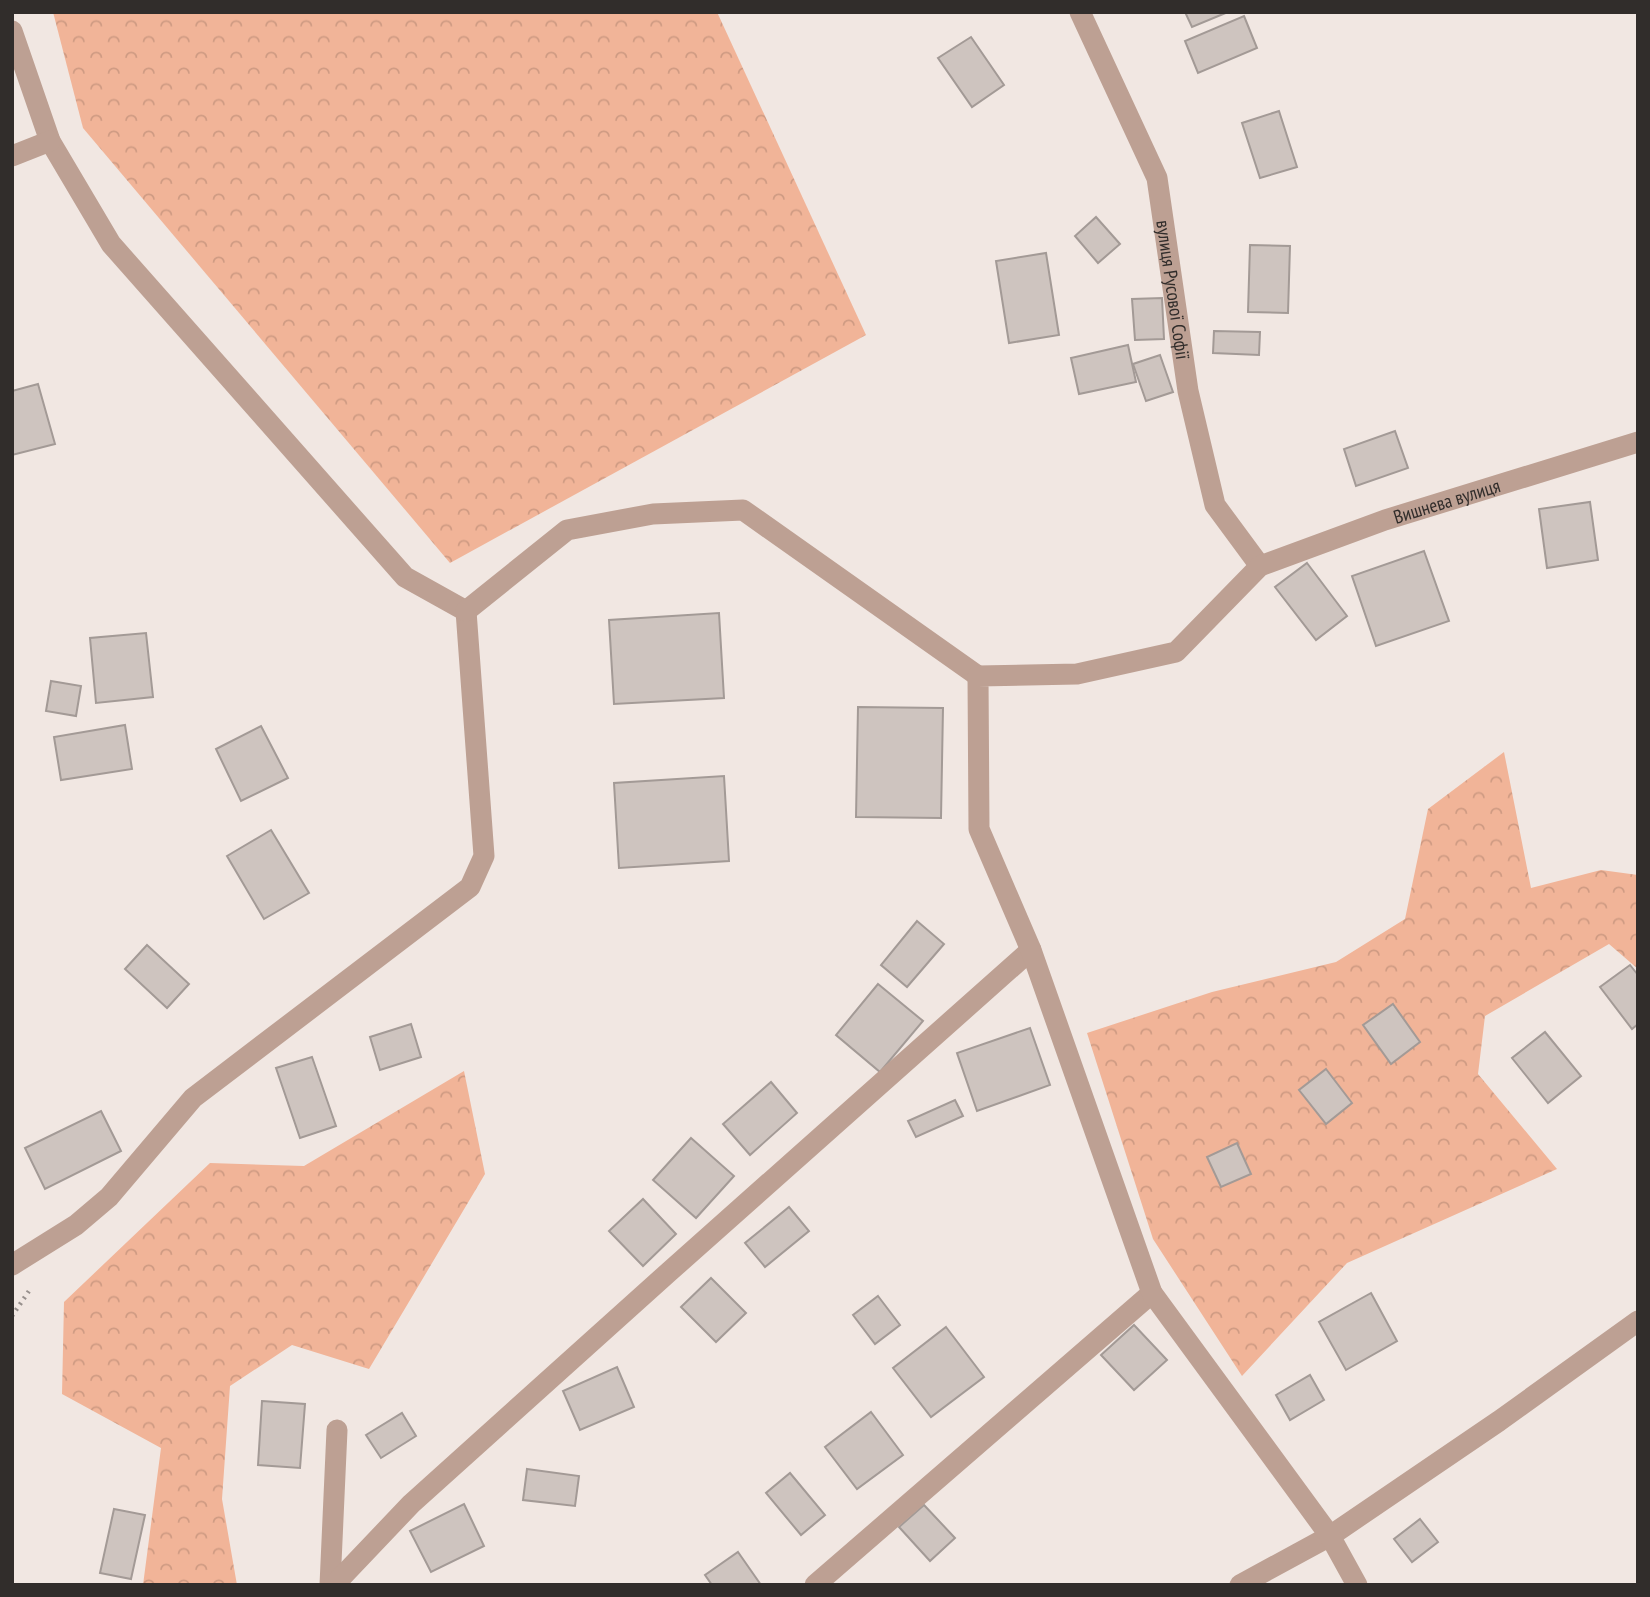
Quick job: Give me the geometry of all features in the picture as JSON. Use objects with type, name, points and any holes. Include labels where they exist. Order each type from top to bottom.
[{"type":"street","name":"вулиця Русової Софії","points":[[1080,12],[1157,178],[1188,391],[1216,505],[1260,566]]},
{"type":"street","points":[[12,31],[50,141],[111,244],[405,577],[466,611]]},
{"type":"street","points":[[12,156],[50,141]]},
{"type":"street","name":"Вишнева вулиця","points":[[1260,566],[1385,520],[1638,442]]},
{"type":"street","points":[[466,611],[567,530],[653,514],[743,510],[978,676],[1077,674],[1175,652],[1260,566]]},
{"type":"street","points":[[12,1265],[76,1224],[109,1197],[193,1098],[470,887],[484,856],[466,611]]},
{"type":"street","points":[[978,676],[979,829],[1031,950],[1152,1293],[1330,1536],[1357,1585]]},
{"type":"street","points":[[332,1585],[411,1504],[1031,950]]},
{"type":"street","points":[[815,1585],[1152,1293]]},
{"type":"street","points":[[1240,1585],[1330,1536],[1499,1421],[1638,1321]]},
{"type":"street","points":[[332,1585],[337,1430]]},
{"type":"green space","points":[[53,12],[717,12],[866,335],[450,563],[83,128]]},
{"type":"green space","points":[[1504,752],[1531,888],[1601,870],[1638,875],[1638,969],[1609,944],[1485,1016],[1478,1074],[1557,1169],[1347,1263],[1242,1376],[1153,1239],[1087,1033],[1212,992],[1336,962],[1405,919],[1428,809]]},
{"type":"green space","points":[[464,1071],[485,1174],[369,1369],[292,1345],[230,1386],[222,1499],[237,1585],[143,1585],[161,1448],[62,1394],[64,1302],[210,1163],[304,1166]]},
{"type":"building","points":[[1185,12],[1228,12],[1192,27]]},
{"type":"building","points":[[1244,16],[1257,48],[1198,73],[1185,41]]},
{"type":"building","points":[[971,37],[1004,85],[972,107],[938,58]]},
{"type":"building","points":[[1279,111],[1297,167],[1260,178],[1242,123]]},
{"type":"building","points":[[1096,217],[1120,244],[1098,263],[1075,236]]},
{"type":"building","points":[[1250,245],[1290,246],[1288,313],[1248,312]]},
{"type":"building","points":[[1046,253],[1059,335],[1009,343],[996,261]]},
{"type":"building","points":[[1162,298],[1164,339],[1135,340],[1132,299]]},
{"type":"building","points":[[1214,331],[1260,332],[1259,355],[1213,353]]},
{"type":"building","points":[[1128,345],[1136,382],[1079,394],[1071,358]]},
{"type":"building","points":[[1160,355],[1173,392],[1146,401],[1133,364]]},
{"type":"building","points":[[38,384],[55,444],[12,455],[12,391]]},
{"type":"building","points":[[1395,431],[1408,468],[1356,486],[1344,449]]},
{"type":"building","points":[[1590,502],[1598,560],[1547,568],[1539,509]]},
{"type":"building","points":[[1424,551],[1449,621],[1376,646],[1352,576]]},
{"type":"building","points":[[1307,563],[1347,616],[1316,640],[1275,587]]},
{"type":"building","points":[[719,613],[724,698],[614,704],[609,620]]},
{"type":"building","points":[[146,633],[153,697],[96,703],[90,638]]},
{"type":"building","points":[[51,681],[81,686],[76,716],[46,711]]},
{"type":"building","points":[[858,707],[943,708],[941,818],[856,817]]},
{"type":"building","points":[[125,725],[132,769],[61,780],[54,737]]},
{"type":"building","points":[[261,726],[288,778],[241,801],[216,749]]},
{"type":"building","points":[[724,776],[729,861],[619,868],[614,783]]},
{"type":"building","points":[[271,830],[309,893],[264,919],[227,856]]},
{"type":"building","points":[[917,921],[944,944],[907,987],[881,965]]},
{"type":"building","points":[[147,945],[189,984],[167,1008],[125,969]]},
{"type":"building","points":[[1630,965],[1638,975],[1638,1024],[1632,1029],[1600,987]]},
{"type":"building","points":[[878,984],[923,1021],[880,1072],[836,1035]]},
{"type":"building","points":[[1393,1004],[1420,1042],[1391,1064],[1363,1025]]},
{"type":"building","points":[[411,1024],[421,1057],[380,1070],[370,1037]]},
{"type":"building","points":[[1030,1028],[1050,1085],[977,1111],[957,1053]]},
{"type":"building","points":[[1545,1032],[1581,1076],[1548,1103],[1512,1058]]},
{"type":"building","points":[[312,1057],[336,1126],[300,1138],[276,1068]]},
{"type":"building","points":[[1326,1069],[1352,1103],[1326,1124],[1299,1090]]},
{"type":"building","points":[[771,1082],[797,1113],[750,1155],[723,1124]]},
{"type":"building","points":[[955,1100],[963,1116],[916,1137],[908,1121]]},
{"type":"building","points":[[101,1111],[121,1151],[45,1189],[25,1148]]},
{"type":"building","points":[[691,1138],[734,1176],[696,1218],[653,1180]]},
{"type":"building","points":[[1237,1143],[1251,1174],[1221,1187],[1207,1157]]},
{"type":"building","points":[[643,1199],[676,1234],[643,1266],[609,1231]]},
{"type":"building","points":[[789,1207],[809,1231],[765,1267],[745,1243]]},
{"type":"building","points":[[711,1278],[746,1313],[716,1342],[681,1307]]},
{"type":"building","points":[[1371,1293],[1397,1341],[1346,1370],[1319,1322]]},
{"type":"building","points":[[878,1296],[900,1325],[875,1344],[853,1315]]},
{"type":"building","points":[[1134,1325],[1167,1360],[1134,1390],[1101,1355]]},
{"type":"building","points":[[946,1327],[984,1377],[931,1417],[893,1368]]},
{"type":"building","points":[[617,1367],[634,1407],[580,1430],[563,1391]]},
{"type":"building","points":[[1310,1375],[1324,1400],[1290,1420],[1276,1395]]},
{"type":"building","points":[[262,1401],[305,1404],[300,1468],[258,1465]]},
{"type":"building","points":[[871,1412],[903,1455],[857,1489],[825,1447]]},
{"type":"building","points":[[402,1413],[416,1436],[381,1458],[366,1435]]},
{"type":"building","points":[[527,1469],[579,1476],[575,1506],[523,1500]]},
{"type":"building","points":[[790,1473],[825,1515],[801,1535],[766,1493]]},
{"type":"building","points":[[464,1504],[484,1546],[431,1572],[410,1531]]},
{"type":"building","points":[[924,1505],[955,1538],[930,1561],[899,1527]]},
{"type":"building","points":[[114,1509],[145,1515],[131,1579],[100,1573]]},
{"type":"building","points":[[1420,1519],[1438,1542],[1412,1562],[1394,1539]]},
{"type":"building","points":[[738,1552],[761,1585],[712,1585],[705,1575]]}]
